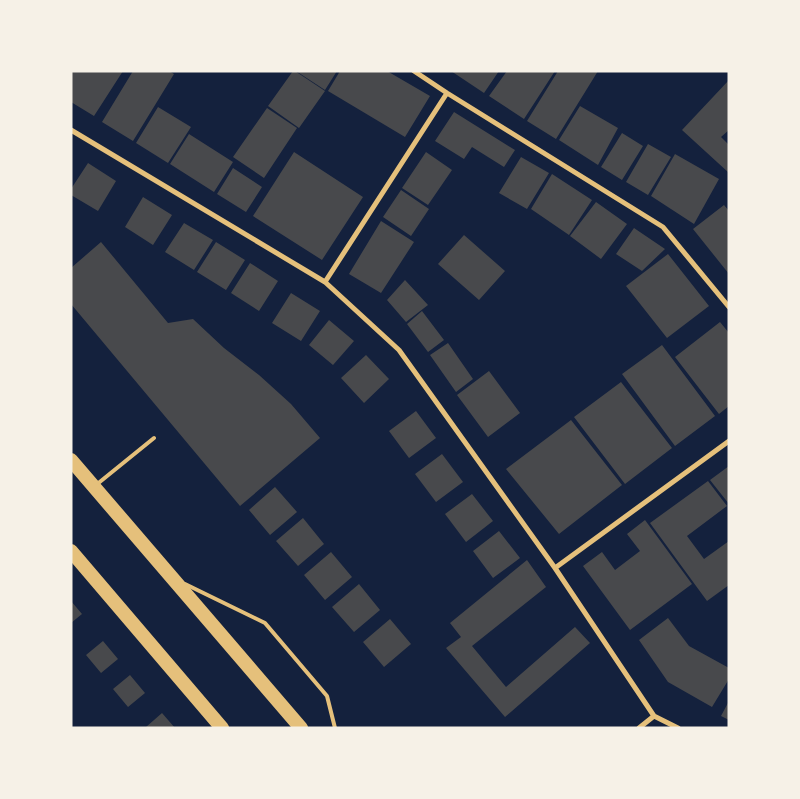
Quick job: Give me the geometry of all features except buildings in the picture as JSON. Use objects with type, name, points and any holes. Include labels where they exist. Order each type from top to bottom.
[{"type":"highway","points":[[71,460],[301,728]]},
{"type":"highway","points":[[71,551],[222,728]]},
{"type":"street","points":[[414,71],[663,227],[729,307]]},
{"type":"street","points":[[326,282],[447,93]]},
{"type":"street","points":[[71,130],[326,282],[399,350],[555,568],[654,716],[678,728]]},
{"type":"street","points":[[555,568],[729,441]]},
{"type":"street","points":[[640,728],[654,716]]},
{"type":"lane","points":[[94,487],[154,438]]},
{"type":"lane","points":[[172,578],[265,623],[327,696],[335,728]]}]
